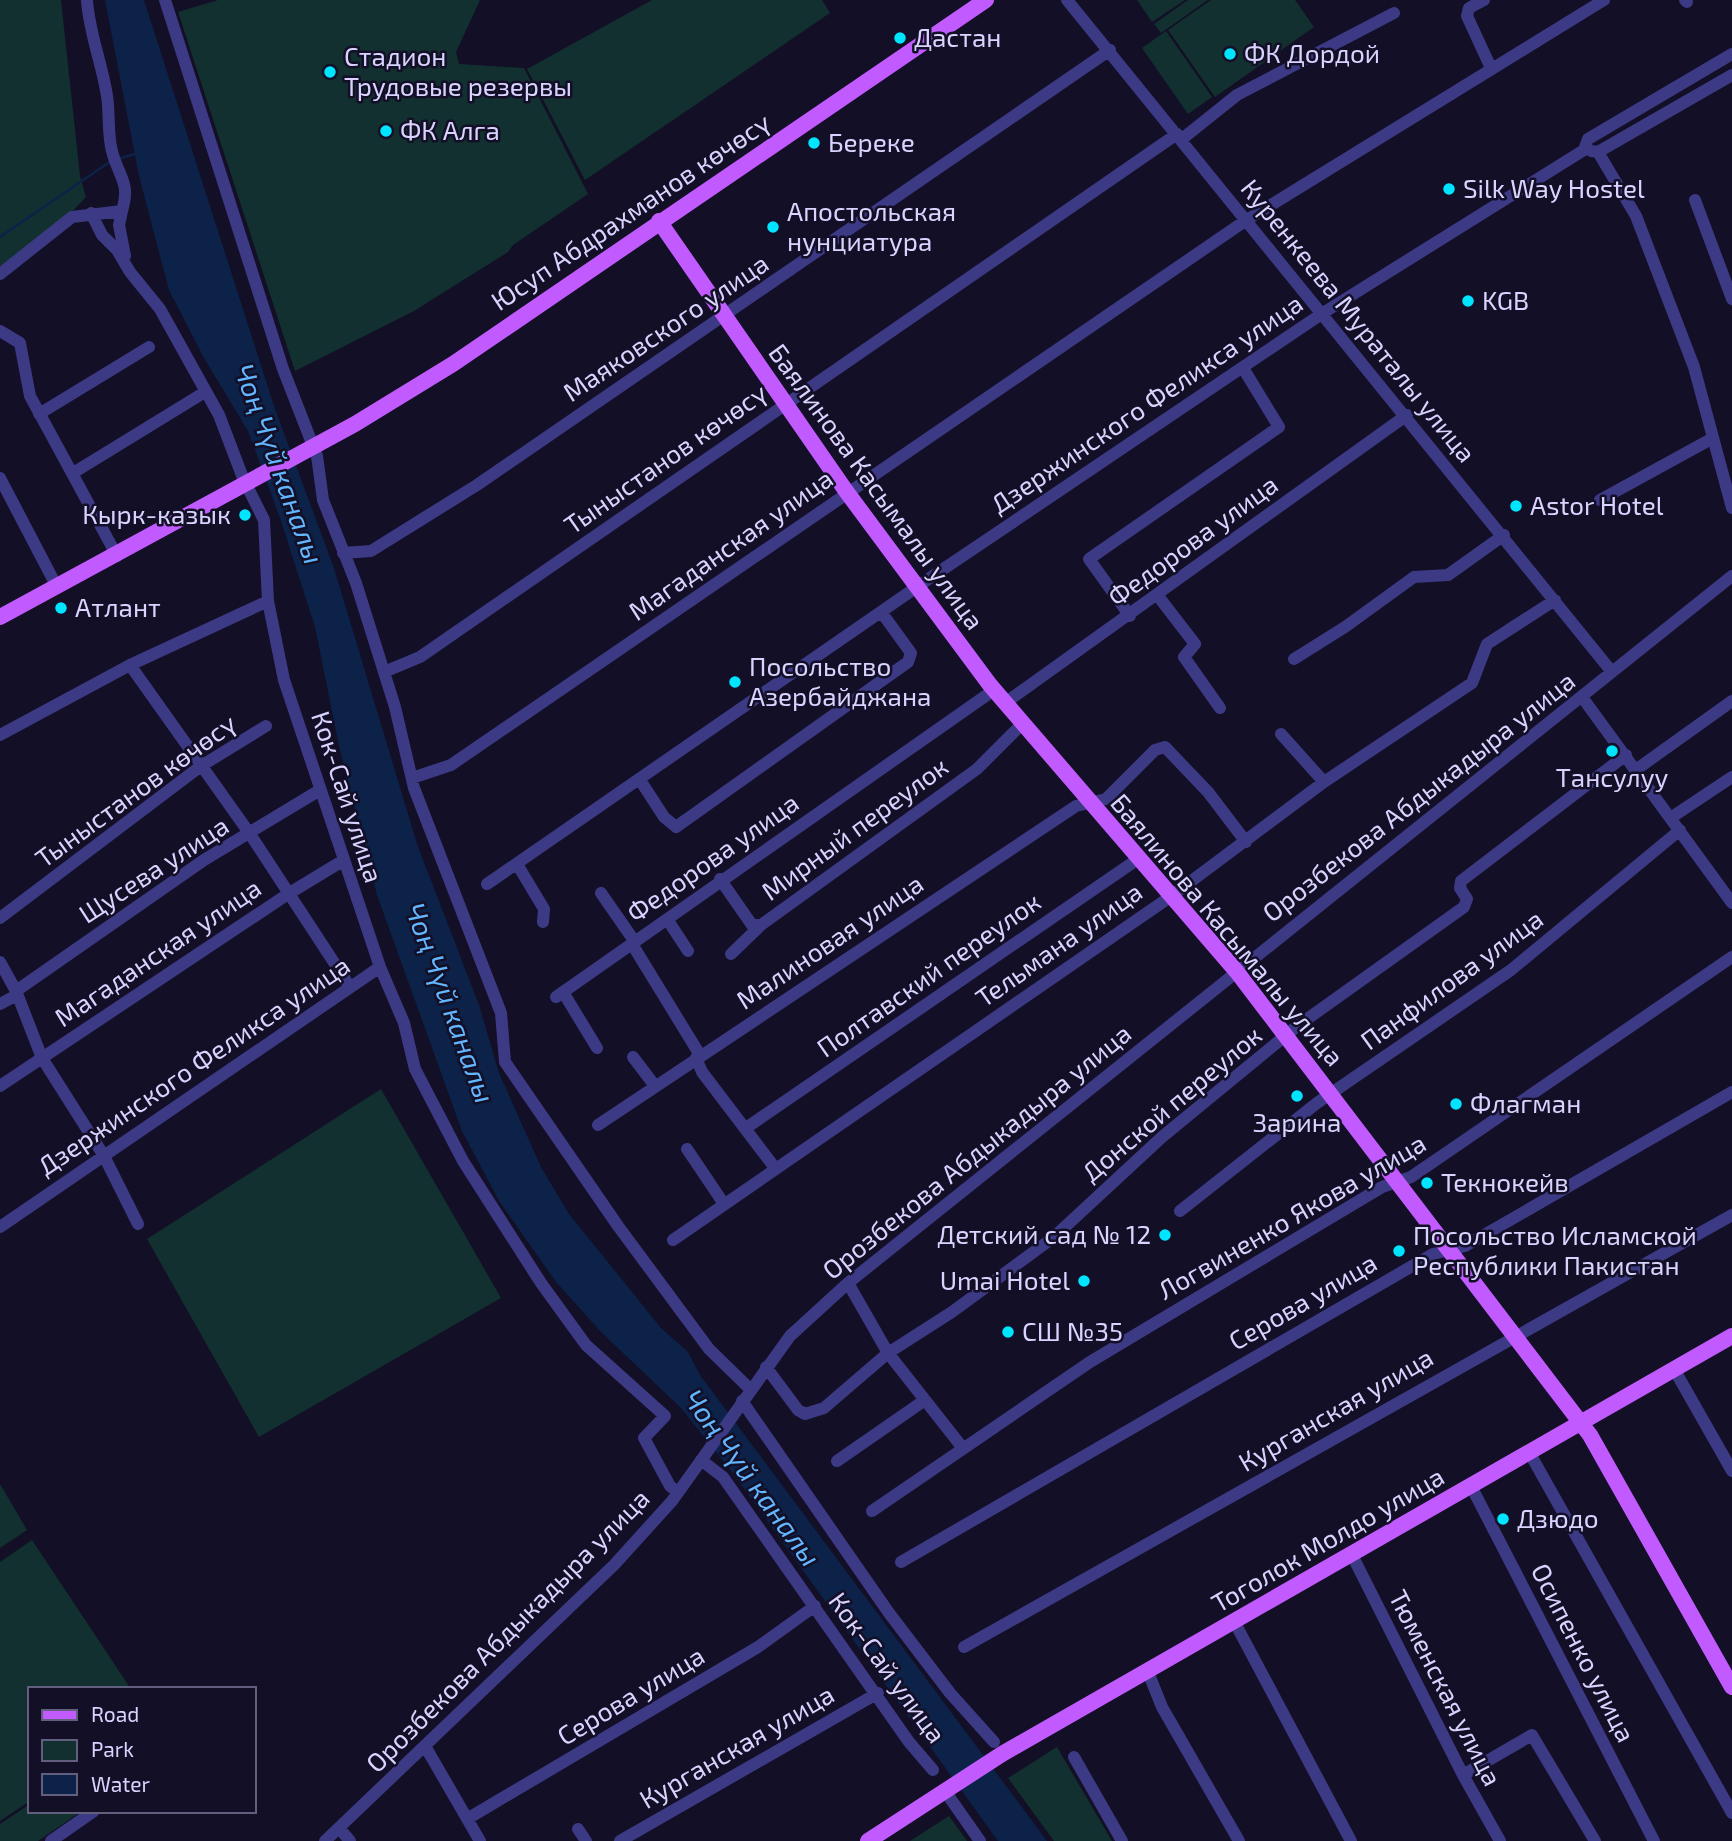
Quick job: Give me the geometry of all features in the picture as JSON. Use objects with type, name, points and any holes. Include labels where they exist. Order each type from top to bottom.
[{"type":"main road","name":"Юсуп Абдрахманов көчөсү","points":[[0,617],[298,456],[453,364],[986,0]]},
{"type":"main road","name":"Баялинова Касымалы улица","points":[[659,221],[846,491],[994,690],[1237,972],[1581,1423],[1732,1687]]},
{"type":"main road","name":"Тоголок Молдо улица","points":[[867,1841],[948,1790],[996,1749],[1148,1672],[1732,1336]]},
{"type":"street","points":[[87,0],[89,25],[106,94],[113,155],[122,173],[127,194],[122,211],[121,238],[130,272]]},
{"type":"street","points":[[165,0],[283,369],[314,447],[323,500],[384,673],[412,778],[501,1013],[505,1062],[618,1226],[709,1349],[750,1389]]},
{"type":"street","name":"Куренкеева Мураталы улица","points":[[1067,0],[1110,50],[1245,221],[1407,415],[1612,672]]},
{"type":"street","points":[[1484,0],[1469,8],[1467,16],[1490,68]]},
{"type":"street","name":"Магаданская улица","points":[[412,778],[451,765],[627,647],[846,491],[1245,221],[1604,0]]},
{"type":"street","name":"Тыныстанов көчөсү","points":[[384,673],[420,657],[1237,94],[1394,13]]},
{"type":"street","name":"Маяковского улица","points":[[343,553],[371,551],[477,485],[1110,50]]},
{"type":"street","name":"Дзержинского Феликса улица","points":[[487,884],[916,588],[1323,313],[1584,150],[1588,139],[1731,58]]},
{"type":"street","points":[[1584,150],[1598,152],[1732,75]]},
{"type":"street","points":[[1598,152],[1636,216],[1694,367],[1732,508]]},
{"type":"street","points":[[1695,200],[1732,299]]},
{"type":"street","points":[[0,274],[72,217],[122,211]]},
{"type":"street","name":"Кок-Сай улица","points":[[92,213],[102,235],[117,250],[130,272],[160,309],[219,415],[251,482],[264,520],[268,601],[284,680],[380,967],[404,1023],[415,1069],[463,1161],[541,1283],[586,1345],[664,1416],[644,1438],[670,1486],[678,1492]]},
{"type":"street","points":[[0,331],[20,343],[30,396],[117,556]]},
{"type":"street","points":[[39,414],[149,347]]},
{"type":"street","points":[[1130,616],[1089,559],[1279,427],[1243,368]]},
{"type":"street","points":[[73,473],[205,392]]},
{"type":"street","name":"Федорова улица","points":[[1005,703],[1158,596],[1407,415]]},
{"type":"street","points":[[1600,500],[1713,438]]},
{"type":"street","points":[[0,478],[57,587]]},
{"type":"street","points":[[1294,659],[1345,627],[1414,577],[1448,575],[1504,536]]},
{"type":"street","name":"Орозбекова Абдыкадыра улица","points":[[325,1841],[614,1565],[678,1492],[790,1336],[848,1283],[1732,576]]},
{"type":"street","points":[[1158,596],[1195,644],[1184,657],[1220,708]]},
{"type":"street","name":"Тельмана улица","points":[[673,1240],[1170,897],[1324,782],[1472,683],[1487,643],[1555,600]]},
{"type":"street","points":[[0,735],[130,665],[268,601]]},
{"type":"street","points":[[640,780],[664,817],[676,827],[908,662],[911,653],[882,613]]},
{"type":"street","points":[[130,665],[250,834],[350,987]]},
{"type":"street","name":"Федорова улица","points":[[597,1048],[560,994],[720,879],[994,690]]},
{"type":"street","points":[[1582,697],[1732,903]]},
{"type":"street","points":[[1637,769],[1732,701]]},
{"type":"street","name":"Мирный переулок","points":[[720,879],[752,925],[761,925],[977,769],[1022,724]]},
{"type":"street","name":"Тыныстанов көчөсү","points":[[0,918],[201,766],[266,726]]},
{"type":"street","points":[[1281,734],[1324,782]]},
{"type":"street","name":"Малиновая улица","points":[[598,1125],[1076,806],[1106,799],[1155,750],[1165,747],[1208,792],[1246,842]]},
{"type":"street","name":"Донской переулок","points":[[766,1367],[798,1410],[806,1414],[824,1408],[888,1353],[952,1312],[1054,1237],[1162,1137],[1286,1036],[1464,907],[1467,899],[1460,888],[1461,881],[1626,755]]},
{"type":"street","points":[[1671,817],[1732,777]]},
{"type":"street","name":"Щусева улица","points":[[0,1004],[193,867],[320,790]]},
{"type":"street","name":"Панфилова улица","points":[[1180,1211],[1307,1111],[1511,970],[1680,830]]},
{"type":"street","name":"Полтавский переулок","points":[[746,1128],[1138,859]]},
{"type":"street","name":"Магаданская улица","points":[[0,1086],[288,894],[344,860]]},
{"type":"street","points":[[517,863],[544,909],[543,922]]},
{"type":"street","points":[[601,893],[633,943]]},
{"type":"street","points":[[667,919],[688,951]]},
{"type":"street","points":[[731,954],[761,925]]},
{"type":"street","name":"Федорова улица","points":[[633,943],[698,1056],[702,1072],[775,1168]]},
{"type":"street","name":"Логвиненко Якова улица","points":[[872,1511],[1090,1362],[1397,1181],[1411,1177],[1732,957]]},
{"type":"street","points":[[0,962],[16,993],[42,1058],[104,1156],[138,1224]]},
{"type":"street","name":"Дзержинского Феликса улица","points":[[0,1227],[380,967]]},
{"type":"street","points":[[633,1057],[655,1086]]},
{"type":"street","name":"Серова улица","points":[[901,1562],[1433,1254],[1465,1246],[1732,1092]]},
{"type":"street","points":[[687,1149],[724,1204]]},
{"type":"street","name":"Курганская улица","points":[[964,1647],[1732,1215]]},
{"type":"street","points":[[848,1283],[888,1353],[962,1447]]},
{"type":"street","points":[[1674,1369],[1732,1471]]},
{"type":"street","points":[[837,1461],[925,1400]]},
{"type":"street","points":[[739,1404],[889,1613],[996,1749]]},
{"type":"street","points":[[1530,1452],[1732,1814]]},
{"type":"street","name":"Кок-Сай улица","points":[[703,1457],[723,1477],[878,1693],[909,1742],[933,1770]]},
{"type":"street","name":"Осипенко улица","points":[[1471,1486],[1654,1841]]},
{"type":"street","name":"Тюменская улица","points":[[1352,1555],[1463,1775],[1500,1841]]},
{"type":"street","name":"Серова улица","points":[[467,1819],[758,1647],[815,1606]]},
{"type":"street","points":[[1235,1623],[1351,1841]]},
{"type":"street","points":[[1148,1672],[1162,1707],[1239,1841]]},
{"type":"street","name":"Курганская улица","points":[[620,1841],[878,1693]]},
{"type":"street","points":[[1463,1775],[1532,1735],[1595,1841]]},
{"type":"street","points":[[425,1746],[480,1841]]},
{"type":"street","points":[[1074,1757],[1122,1841]]},
{"type":"street","points":[[948,1790],[980,1841]]},
{"type":"street","points":[[51,1841],[91,1813]]},
{"type":"street","points":[[339,1828],[350,1841]]},
{"type":"street","points":[[578,1829],[586,1841]]},
{"type":"green space","points":[[0,0],[61,0],[80,176],[86,197],[66,218],[0,266]]},
{"type":"green space","name":"ФК Алга","points":[[218,0],[480,0],[456,52],[459,64],[524,68],[588,194],[513,245],[508,252],[414,311],[295,371],[178,12]]},
{"type":"green space","points":[[652,0],[822,0],[830,13],[585,180],[527,69]]},
{"type":"green space","name":"ФК Дордой","points":[[1137,0],[1185,0],[1152,22]]},
{"type":"green space","points":[[1188,0],[1208,0],[1161,33],[1154,24]]},
{"type":"green space","name":"ФК Дордой","points":[[1211,0],[1295,0],[1314,27],[1215,97],[1168,30]]},
{"type":"green space","points":[[1166,31],[1212,97],[1188,114],[1142,48]]},
{"type":"green space","points":[[381,1089],[501,1298],[259,1437],[147,1239]]},
{"type":"green space","points":[[0,1484],[27,1530],[0,1548]]},
{"type":"green space","points":[[32,1540],[130,1687],[28,1687],[28,1802],[0,1821],[0,1562]]},
{"type":"green space","points":[[1057,1747],[1112,1841],[1054,1841],[1008,1778]]},
{"type":"green space","points":[[28,1805],[28,1813],[79,1813],[38,1841],[0,1841],[0,1824]]},
{"type":"green space","points":[[949,1816],[967,1841],[910,1841]]},
{"type":"water","name":"Чоң Чүй каналы","points":[[105,0],[144,0],[275,409],[334,568],[417,844],[479,1005],[499,1073],[541,1167],[569,1214],[661,1328],[688,1352],[700,1375],[1047,1841],[998,1841],[732,1472],[681,1408],[601,1332],[556,1282],[499,1201],[462,1131],[377,895],[339,746],[315,627],[281,521],[248,431],[204,358],[169,290],[139,176]]},
{"type":"waterway","points":[[118,159],[135,154]]},
{"type":"waterway","points":[[0,237],[111,161]]},
{"type":"place","name":"Дастан","points":[[900,38]]},
{"type":"place","name":"ФК Дордой","points":[[1230,54]]},
{"type":"place","name":"Стадион Трудовые резервы","points":[[330,72]]},
{"type":"place","name":"ФК Алга","points":[[386,131]]},
{"type":"place","name":"Береке","points":[[814,143]]},
{"type":"place","name":"Silk Way Hostel","points":[[1449,189]]},
{"type":"place","name":"Апостольская нунциатура","points":[[773,227]]},
{"type":"place","name":"KGB","points":[[1468,301]]},
{"type":"place","name":"Astor Hotel","points":[[1516,506]]},
{"type":"place","name":"Кырк-казык","points":[[245,515]]},
{"type":"place","name":"Атлант","points":[[61,608]]},
{"type":"place","name":"Посольство Азербайджана","points":[[735,682]]},
{"type":"place","name":"Тансулуу","points":[[1612,751]]},
{"type":"place","name":"Зарина","points":[[1297,1096]]},
{"type":"place","name":"Флагман","points":[[1456,1104]]},
{"type":"place","name":"Текнокейв","points":[[1427,1183]]},
{"type":"place","name":"Детский сад № 12","points":[[1165,1235]]},
{"type":"place","name":"Посольство Исламской Республики Пакистан","points":[[1399,1251]]},
{"type":"place","name":"Umai Hotel","points":[[1084,1281]]},
{"type":"place","name":"СШ №35","points":[[1008,1332]]},
{"type":"place","name":"Дзюдо","points":[[1503,1519]]}]
